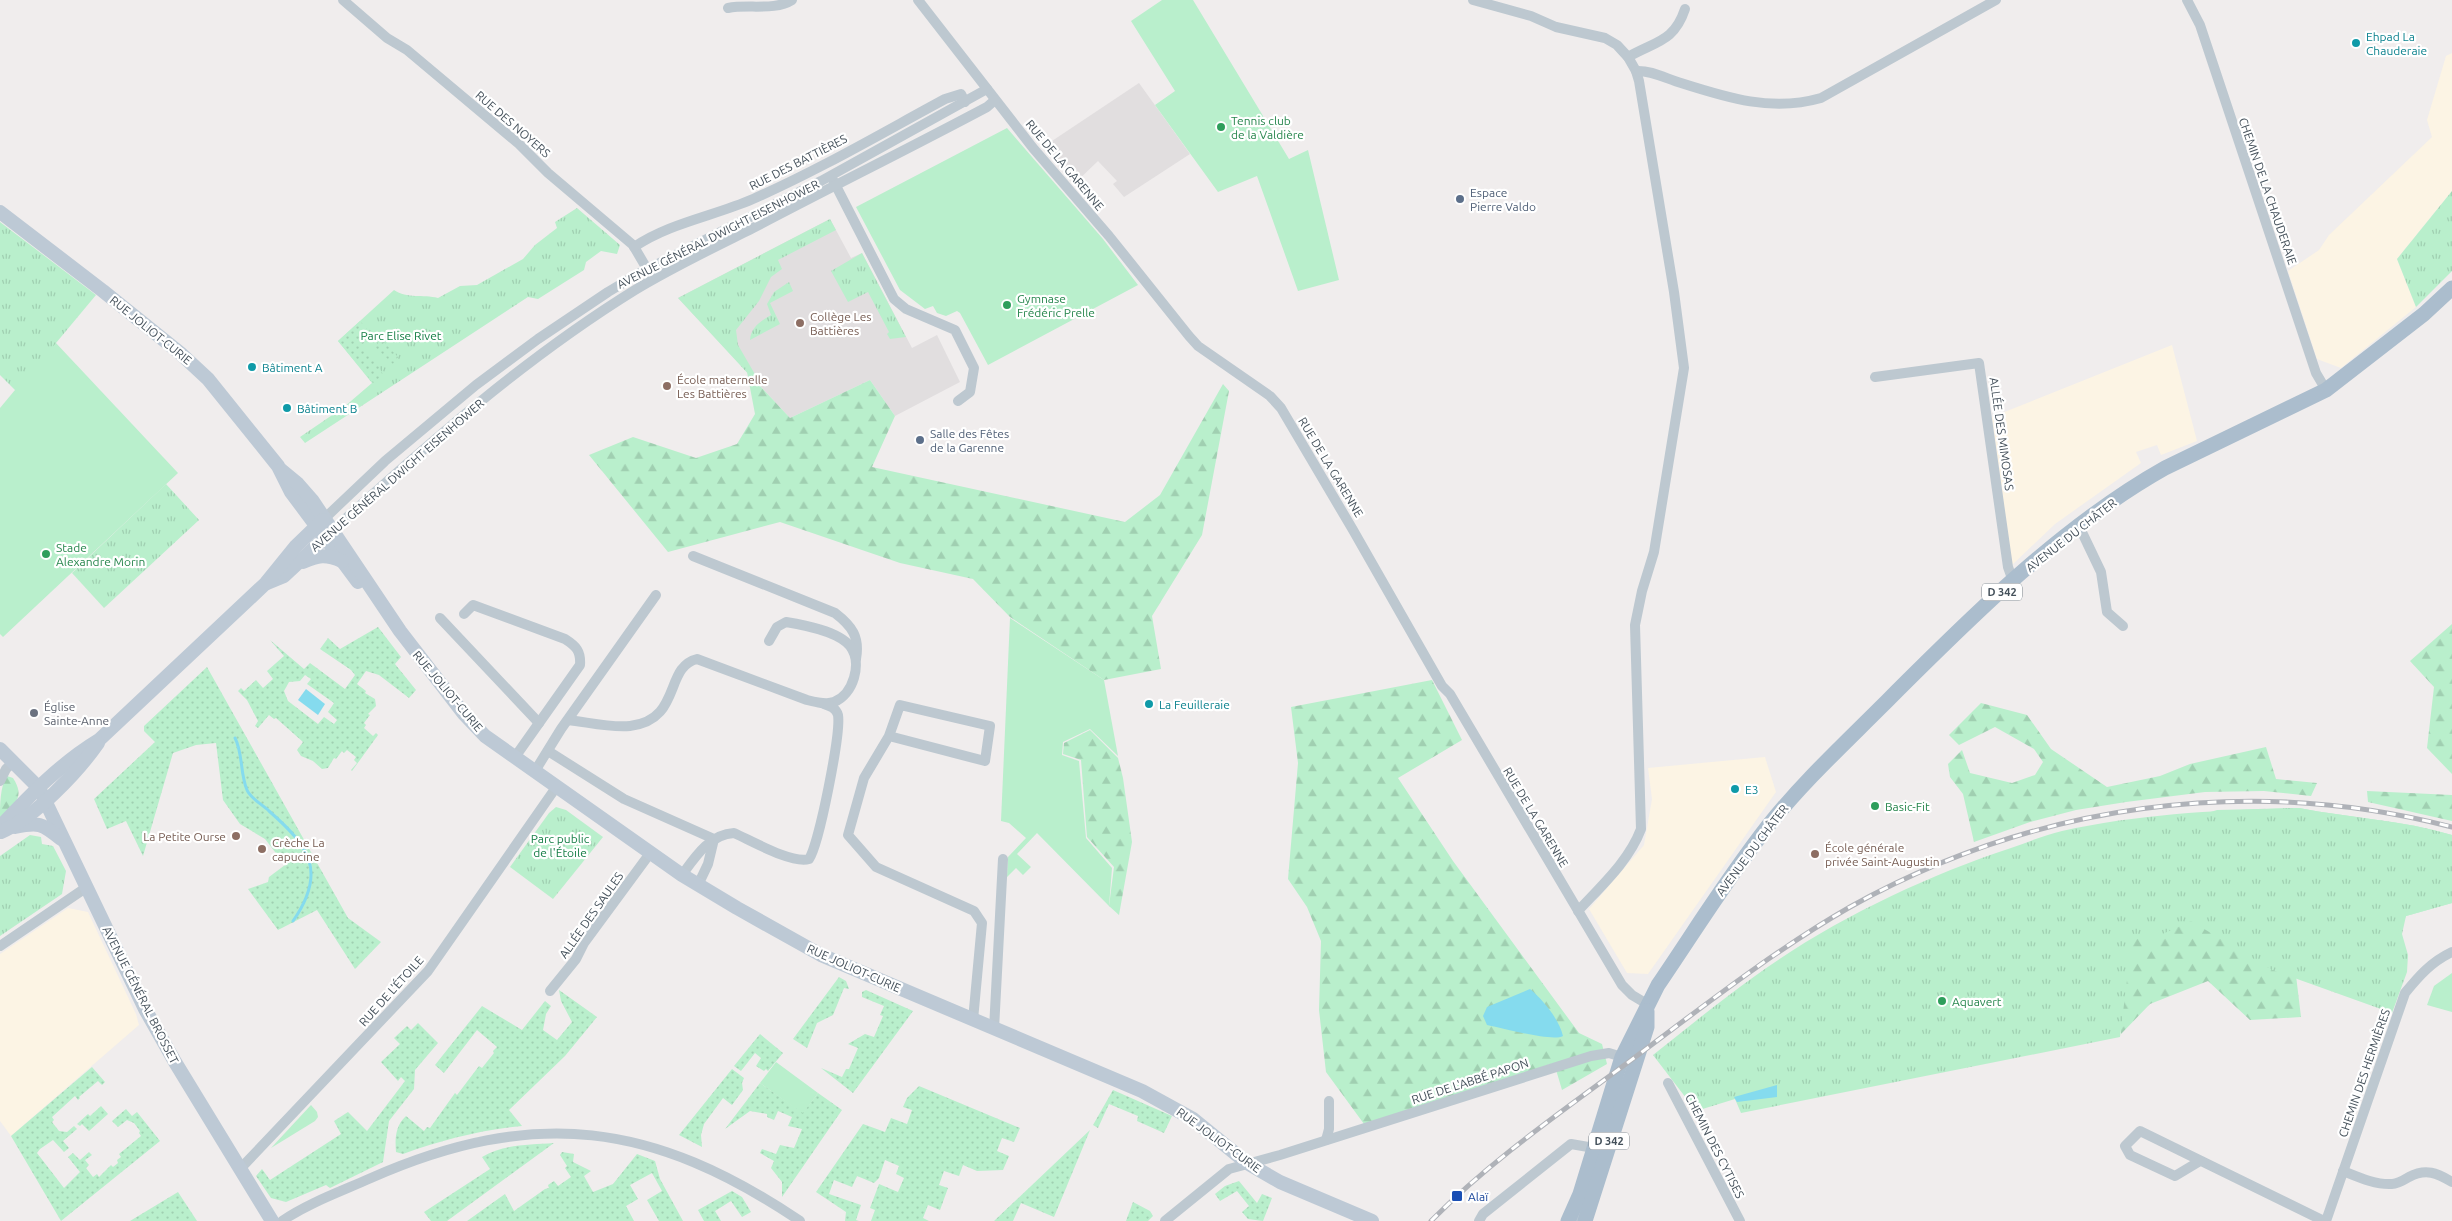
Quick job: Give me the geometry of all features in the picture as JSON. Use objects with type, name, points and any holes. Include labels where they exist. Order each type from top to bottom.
[{"type":"main road","name":"RUE JOLIOT-CURIE","points":[[0,212],[191,362],[231,405],[281,470],[298,484],[329,534],[372,588],[378,601],[464,714],[491,740],[682,875],[821,955],[1113,1078],[1178,1109],[1247,1163],[1280,1182],[1372,1221]]},
{"type":"main road","name":"AVENUE DU CHÂTER","points":[[1647,1004],[1740,864],[1793,796],[1930,658],[2045,552],[2141,481],[2326,390],[2424,314],[2452,288]]},
{"type":"main road","name":"AVENUE GÉNÉRAL DWIGHT EISENHOWER","points":[[4,829],[42,794],[78,753],[99,740],[266,583],[276,569],[321,522]]},
{"type":"main road","name":"RUE JOLIOT-CURIE","points":[[329,534],[342,561],[366,593],[378,601]]},
{"type":"main road","name":"AVENUE GÉNÉRAL DWIGHT EISENHOWER","points":[[266,583],[284,576],[329,534]]},
{"type":"main road","points":[[293,567],[315,556],[330,556],[342,561]]},
{"type":"main road","name":"AVENUE GÉNÉRAL BROSSET","points":[[0,749],[14,761],[42,794],[153,1022],[272,1221]]},
{"type":"main road","points":[[4,829],[38,823],[65,842]]},
{"type":"main road","name":"D 342","points":[[1568,1221],[1580,1194],[1622,1057],[1647,1004]]},
{"type":"main road","name":"D 342","points":[[1584,1219],[1647,1027],[1647,1004]]},
{"type":"main road","name":"D 342","points":[[1580,1194],[1584,1219]]},
{"type":"street","name":"RUE DES NOYERS","points":[[343,0],[387,38],[407,50],[519,144],[548,173],[634,247],[653,280]]},
{"type":"street","points":[[728,8],[785,5],[792,0]]},
{"type":"street","name":"RUE DE LA GARENNE","points":[[918,0],[1033,148],[1109,236],[1189,336],[1198,346],[1276,401],[1361,543],[1442,686],[1450,695],[1622,985],[1632,996],[1647,1004]]},
{"type":"street","points":[[1473,0],[1490,3],[1531,16],[1556,27],[1605,38],[1617,45],[1628,56],[1636,70],[1674,292],[1684,368],[1654,552],[1642,591],[1635,626],[1641,829],[1628,855],[1578,911]]},
{"type":"street","points":[[1636,70],[1735,101],[1769,105],[1802,104],[1824,97],[1996,0]]},
{"type":"street","name":"CHEMIN DE LA CHAUDERAIE","points":[[2186,0],[2200,25],[2316,373],[2326,390]]},
{"type":"street","points":[[1628,56],[1665,39],[1679,26],[1685,9]]},
{"type":"street","name":"AVENUE GÉNÉRAL DWIGHT EISENHOWER","points":[[321,522],[385,461],[476,384],[538,339],[620,285],[647,269],[831,176],[987,89]]},
{"type":"street","name":"RUE DES BATTIÈRES","points":[[634,247],[650,236],[736,207],[825,164],[945,99],[961,94],[965,102]]},
{"type":"street","name":"AVENUE GÉNÉRAL DWIGHT EISENHOWER","points":[[329,534],[440,434],[546,349],[653,280],[976,113],[995,100]]},
{"type":"street","points":[[825,164],[899,305],[955,330],[974,368],[970,392],[958,401]]},
{"type":"street","name":"ALLÉE DES MIMOSAS","points":[[1875,377],[1979,363],[2008,567],[2013,582]]},
{"type":"street","points":[[2079,526],[2101,572],[2107,612],[2123,626]]},
{"type":"street","points":[[693,556],[835,613],[849,624],[856,635],[858,644],[855,677],[846,693],[834,702],[821,703]]},
{"type":"street","points":[[535,771],[568,720],[656,595]]},
{"type":"street","points":[[464,614],[473,605],[565,639],[576,646],[581,655],[580,665],[515,757]]},
{"type":"street","points":[[440,618],[539,723]]},
{"type":"street","points":[[769,641],[777,627],[782,624],[786,622],[800,624],[823,630],[850,646],[856,660]]},
{"type":"street","points":[[568,720],[631,726],[650,720],[663,710],[679,671],[689,661],[696,659],[807,700],[832,706],[838,714],[837,740],[816,840],[809,859],[802,861],[791,858],[734,833],[714,839],[698,852],[682,875]]},
{"type":"street","points":[[890,736],[985,761],[990,726],[900,705],[890,736],[864,778],[848,835],[876,867],[974,911],[982,922],[973,1020]]},
{"type":"street","points":[[548,751],[624,799],[714,839]]},
{"type":"street","points":[[0,781],[6,769],[14,761]]},
{"type":"street","name":"RUE DE L'ÉTOILE","points":[[240,1170],[428,971],[557,786]]},
{"type":"street","points":[[698,885],[708,864],[714,839]]},
{"type":"street","name":"ALLÉE DES SAULES","points":[[550,991],[576,960],[584,943],[651,852]]},
{"type":"street","points":[[994,1029],[1003,859]]},
{"type":"street","points":[[0,946],[88,888]]},
{"type":"street","name":"CHEMIN DES HERMIÈRES","points":[[2325,1221],[2404,993],[2422,971],[2438,958],[2452,952]]},
{"type":"street","name":"RUE DE L'ABBÉ PAPON","points":[[1165,1221],[1229,1169],[1280,1156],[1591,1056],[1609,1053],[1622,1057]]},
{"type":"street","name":"CHEMIN DES CYTISES","points":[[1668,1083],[1740,1221]]},
{"type":"street","points":[[1326,1140],[1329,1129],[1329,1102]]},
{"type":"street","points":[[2200,1161],[2175,1176],[2130,1154],[2125,1146],[2140,1131],[2325,1221]]},
{"type":"street","points":[[282,1221],[330,1197],[419,1159],[495,1139],[526,1134],[559,1133],[614,1137],[667,1152],[734,1180],[800,1221]]},
{"type":"street","points":[[1479,1221],[1483,1214],[1571,1144],[1594,1148]]},
{"type":"street","points":[[2343,1171],[2376,1182],[2392,1184],[2428,1171],[2436,1172],[2452,1182]]},
{"type":"shaded area","points":[[2452,53],[2452,191],[2397,259],[2416,307],[2341,368],[2317,359],[2288,271],[2319,250],[2329,235],[2432,137],[2427,120],[2446,56]]},
{"type":"shaded area","points":[[1139,83],[1190,154],[1124,197],[1113,184],[1117,181],[1098,161],[1075,183],[1043,147]]},
{"type":"shaded area","name":"Collège Les Battières","points":[[830,219],[851,258],[862,253],[912,348],[937,335],[960,382],[895,416],[870,380],[790,418],[678,298]]},
{"type":"shaded area","points":[[2172,345],[2197,441],[2161,455],[2157,445],[2136,452],[2141,463],[2055,524],[2012,565],[1992,417]]},
{"type":"shaded area","points":[[1765,757],[1776,792],[1648,974],[1627,973],[1589,909],[1644,845],[1652,799],[1648,768]]},
{"type":"shaded area","points":[[68,908],[88,912],[136,1014],[139,1025],[11,1136],[0,1121],[0,954]]},
{"type":"green space","name":"Tennis club de la Valdière","points":[[1162,0],[1193,0],[1289,159],[1308,150],[1339,280],[1298,291],[1257,176],[1218,192],[1155,105],[1175,91],[1131,21]]},
{"type":"green space","points":[[1007,128],[1103,239],[1138,285],[988,365],[960,313],[957,311],[946,316],[937,313],[933,306],[925,309],[900,290],[856,207]]},
{"type":"green space","points":[[2452,191],[2452,271],[2416,307],[2397,259]]},
{"type":"green space","name":"Parc Elise Rivet","points":[[577,208],[620,245],[617,254],[601,251],[586,262],[584,270],[538,299],[528,297],[305,443],[300,437],[344,407],[372,383],[338,341],[394,290],[404,294],[438,298],[460,286],[477,285],[523,259],[535,245],[557,228],[555,222]]},
{"type":"green space","points":[[830,219],[836,230],[778,260],[782,269],[771,277],[759,301],[736,330],[738,345],[756,376],[752,378],[678,298]]},
{"type":"green space","points":[[0,222],[96,295],[16,391],[0,375]]},
{"type":"green space","points":[[862,253],[906,337],[890,339],[887,334],[889,332],[868,292],[848,302],[831,271]]},
{"type":"green space","points":[[789,282],[793,291],[770,303],[780,324],[750,340],[754,328],[771,315],[767,304],[774,292]]},
{"type":"green space","points":[[360,321],[373,336],[366,343],[365,348],[375,359],[383,375],[373,383],[338,341]]},
{"type":"green space","points":[[381,339],[398,357],[393,364],[375,347]]},
{"type":"green space","name":"Stade Alexandre Morin","points":[[55,342],[178,473],[3,637],[0,634],[0,408]]},
{"type":"green space","points":[[747,372],[790,418],[870,380],[895,416],[872,467],[1125,522],[1160,495],[1223,384],[1229,391],[1202,535],[1152,616],[1161,669],[1104,680],[1010,617],[973,579],[900,563],[780,522],[668,552],[589,455],[633,437],[696,458],[737,444],[755,414]]},
{"type":"green space","points":[[166,484],[199,520],[104,608],[72,573]]},
{"type":"green space","points":[[1010,618],[1104,680],[1118,756],[1090,729],[1063,742],[1062,755],[1079,761],[1086,838],[1112,868],[1109,906],[1037,833],[1017,854],[1031,867],[1023,875],[1016,868],[1007,877],[1008,857],[1026,838],[1009,823],[1001,821]]},
{"type":"green space","points":[[2452,624],[2452,774],[2427,748],[2434,687],[2410,661]]},
{"type":"green space","points":[[378,627],[401,657],[395,664],[416,690],[409,698],[379,675],[366,671],[357,684],[366,691],[365,693],[375,699],[376,706],[368,714],[370,715],[364,723],[366,725],[364,728],[373,736],[376,733],[378,735],[352,771],[357,763],[354,760],[356,757],[347,750],[344,753],[342,751],[336,759],[334,758],[328,768],[322,769],[313,761],[301,756],[297,750],[303,742],[276,718],[274,719],[269,715],[258,728],[255,726],[258,721],[247,700],[238,691],[241,688],[244,691],[256,680],[263,688],[273,679],[267,671],[284,656],[270,640],[304,669],[310,663],[345,689],[355,675],[351,670],[320,649],[328,638],[340,649]],"holes":[[[305,675],[311,679],[307,684],[334,703],[328,712],[337,720],[334,724],[324,717],[318,724],[288,701],[284,691],[289,682],[300,681]]]},
{"type":"green space","points":[[207,667],[348,918],[381,942],[355,969],[317,910],[278,930],[248,889],[268,882],[269,877],[285,865],[265,839],[240,824],[223,800],[216,743],[196,745],[173,753],[143,856],[126,821],[107,829],[94,799],[155,742],[144,731],[144,726]]},
{"type":"green space","points":[[1432,680],[1462,740],[1398,778],[1453,861],[1579,1033],[1602,1044],[1607,1064],[1562,1090],[1554,1063],[1364,1124],[1326,1072],[1319,1010],[1321,941],[1307,907],[1288,879],[1298,763],[1291,707]]},
{"type":"green space","points":[[1981,703],[2027,715],[2051,749],[2107,787],[2160,776],[2190,764],[2266,747],[2276,779],[2317,783],[2311,796],[2264,791],[2205,792],[2076,810],[2030,822],[1974,842],[1963,794],[1950,777],[1948,764],[1962,750],[1970,773],[2012,783],[2035,775],[2043,762],[2034,749],[1995,727],[1959,745],[1949,735]]},
{"type":"green space","points":[[1090,730],[1118,758],[1123,778],[1132,842],[1119,915],[1109,906],[1114,867],[1087,837],[1081,760],[1063,754],[1064,743]]},
{"type":"green space","points":[[7,776],[13,778],[17,785],[18,796],[14,804],[0,818],[2,790]]},
{"type":"green space","points":[[2367,791],[2452,795],[2452,821],[2368,802]]},
{"type":"green space","name":"Parc public de l'Étoile","points":[[556,807],[566,810],[603,837],[553,899],[510,867],[549,813]]},
{"type":"green space","points":[[2299,808],[2414,826],[2452,835],[2452,903],[2406,916],[2392,948],[2295,967],[2301,1017],[2250,1020],[2208,981],[2150,1004],[2121,1034],[2117,974],[1975,887],[2217,810]]},
{"type":"green space","points":[[2299,808],[2414,826],[2452,835],[2452,903],[2406,916],[2402,934],[2408,955],[2407,972],[2392,1013],[2272,970],[2191,921],[2156,937],[2132,939],[2120,1037],[1741,1113],[1735,1099],[1696,1111],[1653,1055],[1742,985],[1784,956],[1878,902],[1945,872],[2049,834],[2091,825],[2179,814]]},
{"type":"green space","points":[[30,835],[41,837],[42,844],[53,846],[66,871],[62,894],[0,936],[0,856]]},
{"type":"green space","points":[[2452,973],[2452,1012],[2427,1005],[2434,986]]},
{"type":"green space","points":[[839,977],[846,981],[849,989],[844,988],[833,1015],[817,1023],[807,1048],[793,1039]]},
{"type":"green space","points":[[559,990],[597,1017],[565,1056],[509,1110],[522,1126],[462,1136],[403,1154],[396,1152],[396,1138],[402,1120],[406,1116],[424,1131],[427,1127],[430,1128],[455,1093],[457,1095],[479,1066],[482,1068],[494,1053],[493,1051],[497,1047],[477,1030],[444,1073],[435,1065],[482,1006],[522,1030],[545,1001],[551,1006],[546,1014],[543,1030],[557,1040],[572,1022],[561,1001]]},
{"type":"green space","points":[[866,990],[913,1011],[853,1093],[821,1068],[842,1077],[846,1069],[849,1069],[858,1048],[848,1044],[865,1034],[874,1037],[883,1016],[880,1015],[884,1006],[862,997],[862,992]]},
{"type":"green space","points":[[418,1023],[438,1043],[415,1070],[414,1089],[389,1121],[383,1162],[330,1188],[326,1185],[286,1202],[271,1198],[256,1176],[262,1169],[270,1180],[341,1134],[334,1121],[348,1112],[367,1131],[405,1081],[401,1077],[398,1081],[381,1062],[400,1044],[394,1038],[407,1026],[411,1030]]},
{"type":"green space","points":[[760,1034],[783,1053],[768,1071],[766,1069],[764,1071],[756,1066],[761,1058],[755,1053],[741,1071],[734,1066]]},
{"type":"green space","points":[[776,1062],[818,1093],[803,1114],[760,1083]]},
{"type":"green space","points":[[92,1067],[105,1082],[102,1085],[98,1081],[78,1100],[75,1096],[52,1117],[54,1120],[52,1122],[59,1131],[67,1132],[74,1126],[77,1129],[63,1141],[69,1148],[64,1152],[53,1140],[37,1153],[64,1188],[80,1172],[68,1157],[73,1153],[80,1160],[89,1152],[92,1155],[85,1160],[89,1165],[86,1168],[93,1177],[97,1174],[99,1177],[111,1165],[113,1167],[118,1163],[117,1160],[121,1157],[119,1154],[141,1136],[134,1123],[127,1120],[118,1127],[112,1121],[126,1109],[132,1116],[137,1112],[160,1141],[61,1221],[11,1136]]},
{"type":"green space","points":[[732,1069],[744,1078],[742,1083],[743,1090],[732,1105],[723,1098],[704,1124],[701,1135],[702,1147],[679,1135]]},
{"type":"green space","points":[[760,1083],[803,1113],[818,1093],[842,1110],[782,1197],[782,1182],[771,1168],[774,1161],[760,1153],[762,1149],[776,1154],[780,1145],[794,1148],[802,1129],[788,1126],[792,1117],[778,1111],[774,1120],[767,1117],[767,1114],[750,1111],[725,1129]]},
{"type":"green space","points":[[919,1086],[1020,1128],[1014,1142],[1002,1138],[997,1151],[1009,1156],[1003,1170],[977,1171],[963,1165],[959,1176],[944,1171],[939,1185],[948,1188],[940,1210],[928,1205],[923,1218],[929,1221],[871,1221],[875,1210],[870,1208],[879,1184],[898,1192],[904,1178],[896,1174],[899,1166],[885,1160],[879,1178],[874,1183],[857,1176],[852,1187],[834,1180],[829,1194],[861,1205],[856,1220],[859,1221],[845,1221],[846,1212],[816,1192],[863,1124],[885,1132],[891,1118],[907,1124],[912,1110],[903,1107],[907,1098]]},
{"type":"green space","points":[[1113,1090],[1172,1116],[1164,1133],[1137,1121],[1138,1116],[1109,1104],[1098,1128],[1093,1125]]},
{"type":"green space","points":[[311,1105],[317,1112],[318,1117],[315,1121],[271,1148]]},
{"type":"green space","points":[[101,1106],[108,1114],[89,1131],[82,1124],[80,1126],[77,1124],[88,1114],[90,1116]]},
{"type":"green space","points":[[1090,1130],[1054,1217],[1021,1203],[1013,1221],[994,1221]]},
{"type":"green space","points":[[554,1143],[447,1221],[431,1221],[424,1212],[490,1169],[482,1157],[507,1147]]},
{"type":"green space","points":[[562,1152],[574,1154],[573,1162],[591,1171],[584,1176],[593,1192],[613,1184],[637,1154],[655,1161],[660,1179],[683,1221],[659,1221],[647,1200],[662,1191],[652,1173],[630,1185],[638,1199],[626,1206],[634,1221],[467,1221],[505,1194],[514,1211],[549,1188],[548,1185],[554,1181],[558,1186],[571,1177],[560,1155]]},
{"type":"green space","points":[[1239,1181],[1257,1203],[1262,1194],[1272,1198],[1263,1221],[1248,1219],[1242,1212],[1249,1206],[1237,1191],[1220,1201],[1215,1194],[1225,1186]]},
{"type":"green space","points":[[732,1191],[742,1197],[751,1212],[742,1217],[731,1201],[715,1211],[721,1221],[704,1221],[698,1210]]},
{"type":"green space","points":[[178,1192],[197,1221],[130,1221]]},
{"type":"green space","points":[[1133,1202],[1150,1211],[1153,1216],[1148,1221],[1126,1221]]},
{"type":"water","points":[[306,689],[325,704],[318,715],[298,700]]},
{"type":"water","points":[[1530,989],[1550,1010],[1563,1036],[1538,1036],[1487,1025],[1483,1016],[1487,1007]]},
{"type":"water","points":[[1777,1085],[1777,1097],[1737,1102],[1734,1097]]},
{"type":"waterway","points":[[235,738],[238,744],[243,777],[249,793],[295,836],[304,849],[309,861],[311,874],[309,888],[303,904],[293,921]]},
{"type":"railway","points":[[1431,1221],[1480,1175],[1506,1154],[1718,995],[1823,923],[1850,907],[1920,872],[1993,844],[2068,822],[2144,809],[2220,802],[2298,803],[2375,811],[2452,827]]},
{"type":"place","name":"Ehpad La Chauderaie","points":[[2356,43]]},
{"type":"place","name":"Tennis club de la Valdière","points":[[1221,127]]},
{"type":"place","name":"Espace Pierre Valdo","points":[[1460,199]]},
{"type":"place","name":"Gymnase Frédéric Prelle","points":[[1007,305]]},
{"type":"place","name":"Collège Les Battières","points":[[800,323]]},
{"type":"place","name":"Bâtiment A","points":[[252,367]]},
{"type":"place","name":"École maternelle Les Battières","points":[[667,386]]},
{"type":"place","name":"Bâtiment B","points":[[287,408]]},
{"type":"place","name":"Salle des Fêtes de la Garenne","points":[[920,440]]},
{"type":"place","name":"Stade Alexandre Morin","points":[[46,554]]},
{"type":"place","name":"La Feuilleraie","points":[[1149,704]]},
{"type":"place","name":"Église Sainte-Anne","points":[[34,713]]},
{"type":"place","name":"E3","points":[[1735,789]]},
{"type":"place","name":"Basic-Fit","points":[[1875,806]]},
{"type":"place","name":"La Petite Ourse","points":[[236,836]]},
{"type":"place","name":"Crèche La capucine","points":[[262,849]]},
{"type":"place","name":"École générale privée Saint-Augustin","points":[[1815,854]]},
{"type":"place","name":"Aquavert","points":[[1942,1001]]},
{"type":"place","name":"Alaï","points":[[1457,1196]]}]
